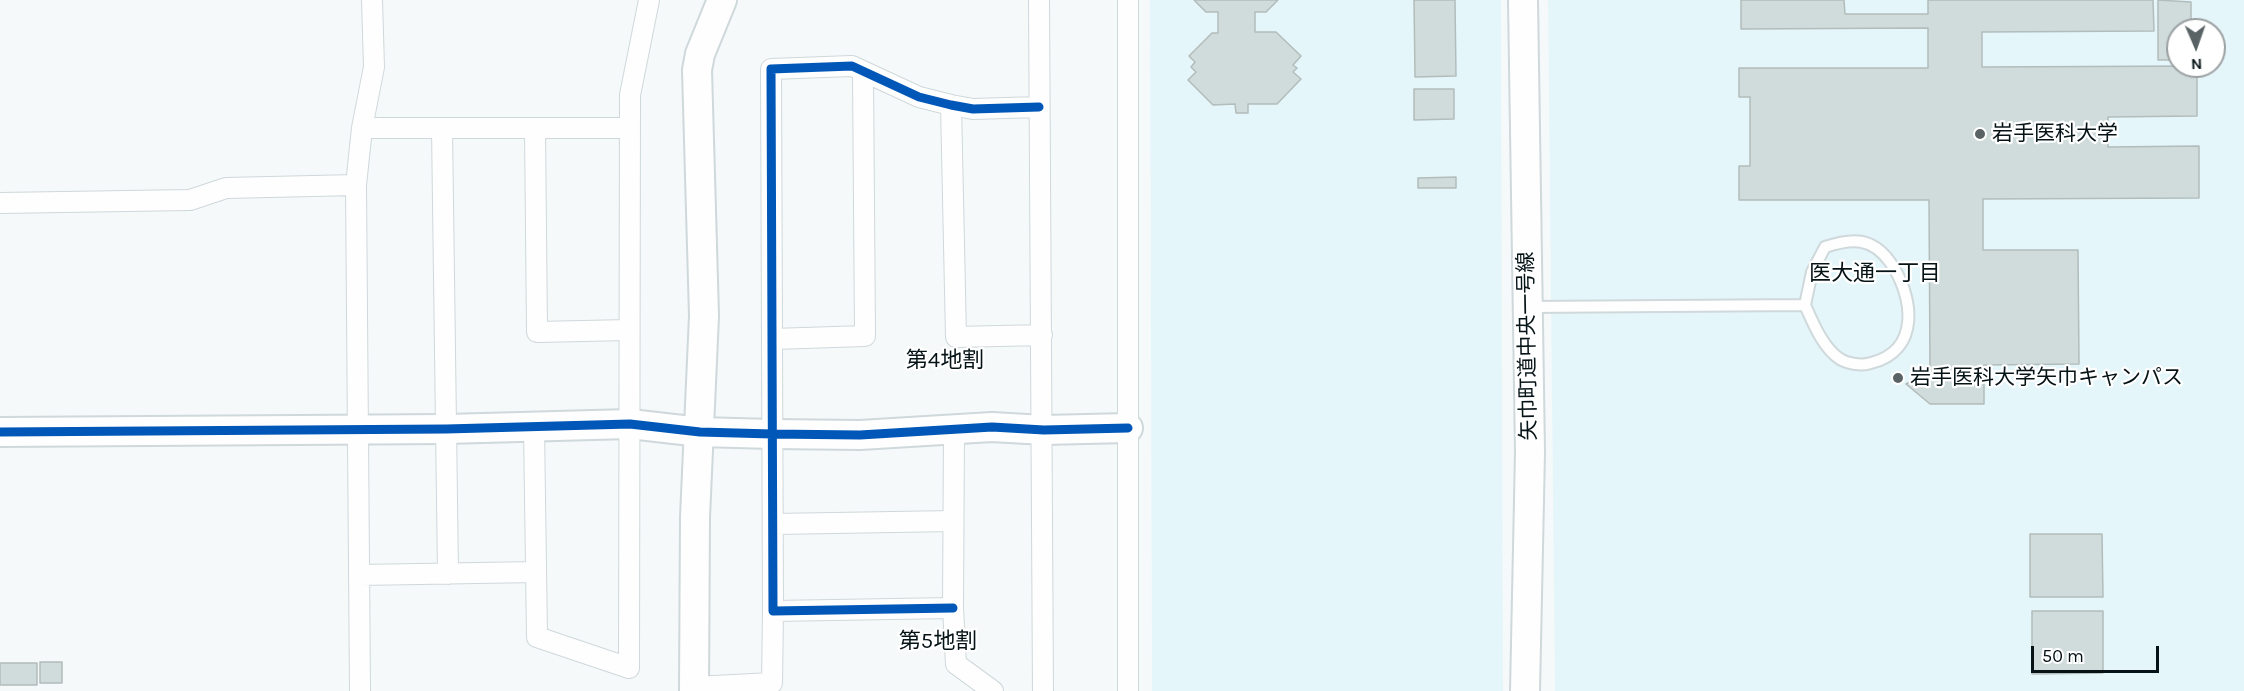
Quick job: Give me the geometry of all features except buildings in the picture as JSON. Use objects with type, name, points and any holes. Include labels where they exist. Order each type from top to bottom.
[{"type":"street","points":[[360,691],[356,185],[362,128],[374,67],[372,0]]},
{"type":"street","points":[[534,427],[537,636],[629,668],[630,95],[649,0]]},
{"type":"street","points":[[722,0],[700,54],[697,70],[704,316],[695,517],[694,689],[772,683],[774,524],[771,69],[852,66],[919,97],[951,105],[973,109],[1039,107]]},
{"type":"street","points":[[1040,0],[1039,107],[1044,430],[1043,691]]},
{"type":"street","points":[[1128,0],[1128,691]]},
{"type":"street","name":"矢巾町道中央一号線","points":[[1523,0],[1530,452],[1525,691]]},
{"type":"street","points":[[773,339],[865,336],[863,72]]},
{"type":"street","points":[[951,105],[956,337],[1042,336]]},
{"type":"street","points":[[362,128],[630,128]]},
{"type":"street","points":[[442,128],[448,574]]},
{"type":"street","points":[[535,128],[537,332],[630,330]]},
{"type":"street","points":[[0,203],[190,200],[226,188],[356,185]]},
{"type":"street","points":[[0,432],[446,429],[630,424],[700,432],[860,435],[992,427],[1044,430],[1128,428]]},
{"type":"street","points":[[954,429],[953,608],[956,664],[993,691]]},
{"type":"street","points":[[774,524],[953,522]]},
{"type":"street","points":[[360,575],[536,572]]},
{"type":"street","points":[[773,611],[953,608]]},
{"type":"lane","points":[[1847,240],[1864,240],[1884,254],[1900,276],[1908,301],[1908,326],[1899,350],[1880,361],[1863,365],[1840,360],[1825,343],[1805,305],[1812,272],[1825,247],[1847,240]]},
{"type":"lane","points":[[1527,307],[1805,305]]},
{"type":"shaded area","points":[[1150,0],[1501,0],[1503,691],[1152,691]]},
{"type":"shaded area","name":"岩手医科大学矢巾キャンパス","points":[[1548,0],[2244,0],[2244,691],[1555,691]]},
{"type":"cycle path","points":[[953,608],[773,611],[771,69],[852,66],[919,97],[951,105],[973,109],[1039,107]]},
{"type":"cycle path","points":[[0,432],[446,429],[630,424],[700,432],[860,435],[992,427],[1044,430],[1128,428]]},
{"type":"place","name":"岩手医科大学","points":[[1980,134]]},
{"type":"place","name":"岩手医科大学矢巾キャンパス","points":[[1898,378]]},
{"type":"district","name":"医大通一丁目","points":[[1875,274]]},
{"type":"district","name":"第4地割","points":[[945,361]]},
{"type":"district","name":"第5地割","points":[[938,642]]}]
